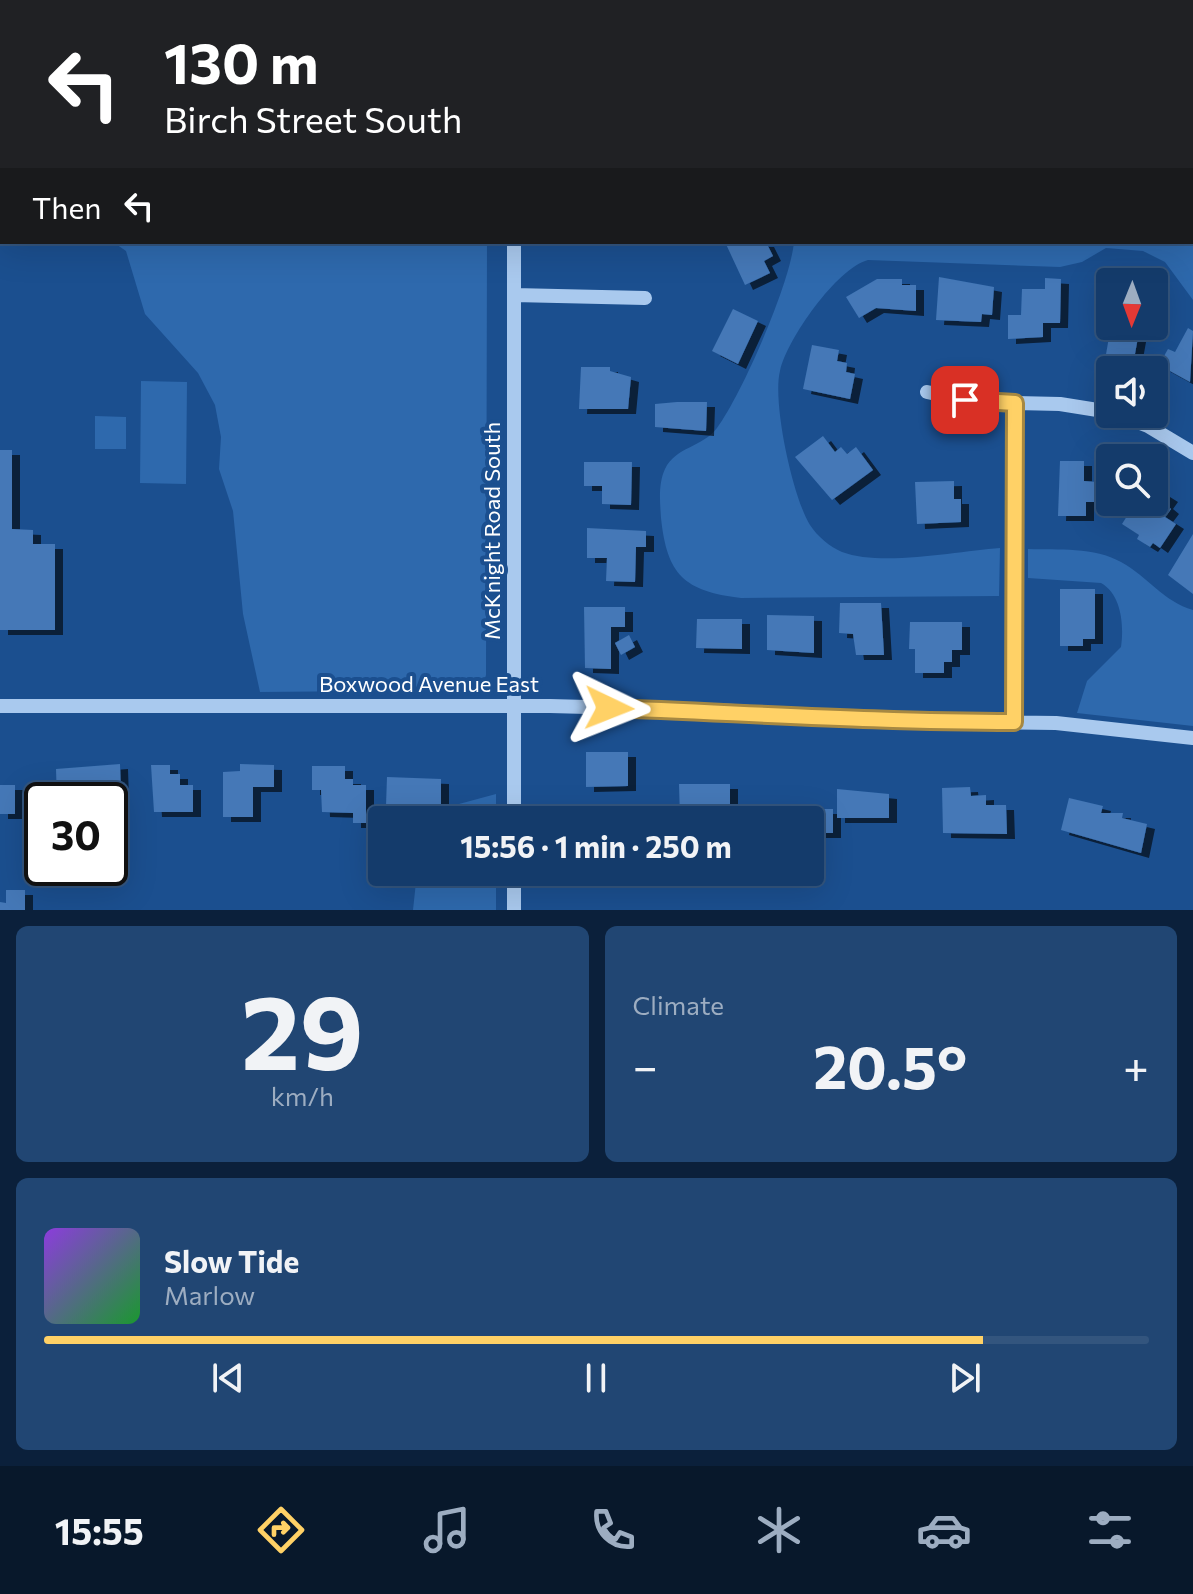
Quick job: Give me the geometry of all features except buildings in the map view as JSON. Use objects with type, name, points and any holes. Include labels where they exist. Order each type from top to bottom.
[{"type":"street","name":"McKnight Road South","points":[[514,244],[514,806]]},
{"type":"street","points":[[514,295],[645,298]]},
{"type":"street","points":[[927,392],[973,402],[1077,405],[1096,409]]},
{"type":"street","points":[[1014,722],[1015,403]]},
{"type":"street","points":[[1151,428],[1193,453]]},
{"type":"street","name":"Boxwood Avenue East","points":[[0,706],[515,706],[735,711],[893,721],[1014,722],[1193,738]]},
{"type":"street","points":[[514,886],[514,910]]},
{"type":"shaded area","points":[[116,244],[487,244],[486,675],[481,690],[260,692],[243,614],[233,511],[219,469],[221,437],[215,405],[198,373],[145,314],[126,251]]},
{"type":"shaded area","points":[[794,244],[1193,244],[1193,300],[1165,262],[1143,251],[1106,248],[1082,262],[1060,267],[868,260],[856,266],[842,276],[815,306],[792,341],[780,371],[781,426],[804,512],[816,533],[828,544],[842,552],[859,556],[920,557],[1000,548],[999,596],[741,598],[721,595],[692,585],[674,567],[664,538],[660,487],[665,469],[675,456],[711,434],[727,412],[751,365],[791,261]]},
{"type":"shaded area","points":[[141,381],[187,382],[186,484],[140,483]]},
{"type":"shaded area","points":[[95,416],[126,417],[126,449],[95,449]]},
{"type":"shaded area","points":[[1028,549],[1076,550],[1111,557],[1173,601],[1193,610],[1193,726],[1077,713],[1087,681],[1121,647],[1120,612],[1113,595],[1101,583],[1028,578]]},
{"type":"shaded area","points":[[496,794],[496,806],[457,806]]},
{"type":"shaded area","points":[[416,886],[496,886],[496,910],[413,910]]},
{"type":"route","points":[[609,708],[735,711],[861,720],[1014,722],[1015,403],[965,400]]}]
